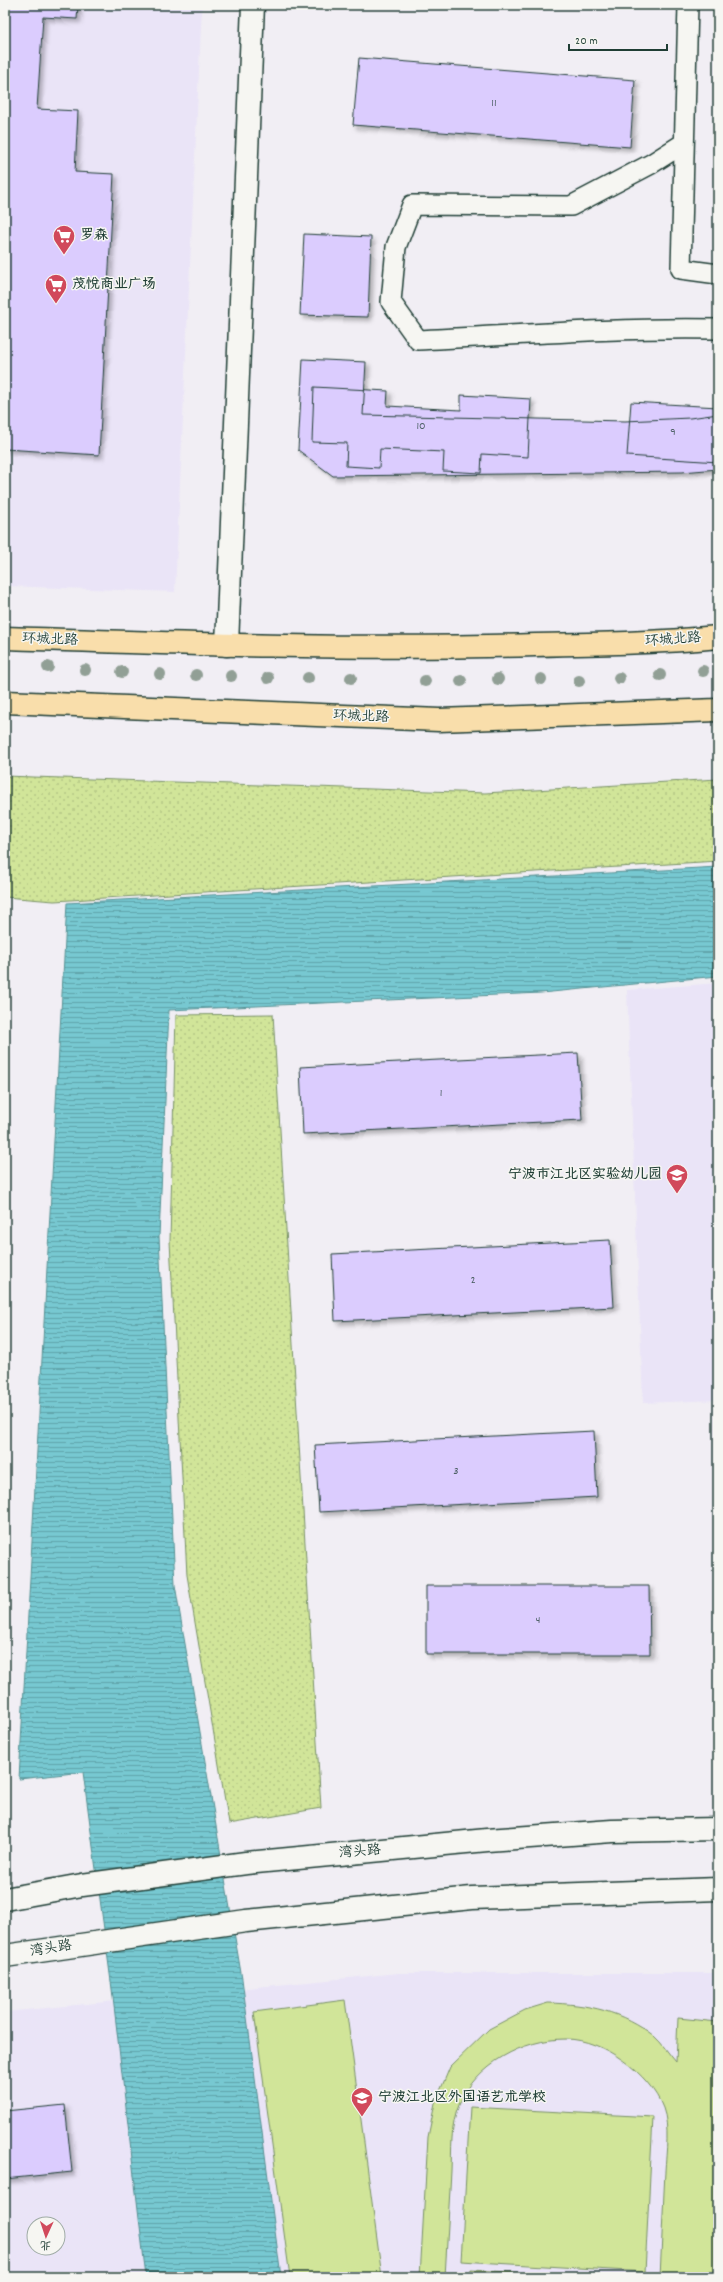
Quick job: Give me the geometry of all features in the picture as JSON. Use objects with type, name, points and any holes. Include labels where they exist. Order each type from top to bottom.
[{"type":"main road","points":[[227,645],[253,5]]},
{"type":"main road","name":"环城北路","points":[[5,638],[227,645],[452,648],[668,642],[718,637]]},
{"type":"main road","name":"环城北路","points":[[5,702],[439,720],[718,710]]},
{"type":"main road","name":"湾头路","points":[[5,1899],[246,1862],[487,1840],[612,1831],[718,1830]]},
{"type":"main road","name":"湾头路","points":[[5,1956],[90,1942],[246,1921],[472,1898],[718,1889]]},
{"type":"lane","points":[[688,5],[681,269],[718,274]]},
{"type":"lane","points":[[684,143],[651,164],[571,206],[412,204],[396,247],[390,302],[418,340],[682,328],[718,330]]},
{"type":"shaded area","points":[[5,5],[202,5],[175,592],[5,586]]},
{"type":"shaded area","name":"宁波市江北区实验幼儿园","points":[[718,983],[718,1400],[643,1403],[627,990]]},
{"type":"shaded area","name":"宁波江北区外国语艺术学校","points":[[399,1973],[718,1973],[718,2277],[5,2277],[5,2012]]},
{"type":"green space","points":[[5,776],[485,793],[718,779],[718,861],[54,901],[5,897]]},
{"type":"green space","points":[[273,1014],[321,1808],[229,1824],[187,1575],[170,1241],[176,1015]]},
{"type":"green space","points":[[345,2000],[382,2277],[290,2277],[254,2012]]},
{"type":"green space","points":[[548,2003],[591,2007],[604,2010],[630,2020],[654,2036],[676,2062],[678,2018],[718,2022],[718,2218],[715,2277],[660,2277],[667,2131],[665,2115],[657,2095],[636,2071],[610,2052],[595,2045],[566,2039],[550,2040],[518,2049],[489,2066],[477,2077],[467,2090],[459,2105],[454,2121],[445,2277],[420,2277],[428,2137],[435,2103],[450,2067],[489,2029],[525,2010]]},
{"type":"green space","points":[[470,2107],[653,2117],[645,2272],[461,2261]]},
{"type":"green space","points":[[471,2270],[608,2277],[470,2277]]},
{"type":"water","points":[[718,867],[718,976],[541,993],[169,1010],[159,1236],[175,1585],[242,1979],[281,2277],[146,2277],[112,1989],[83,1772],[19,1779],[67,903]]},
{"type":"building","name":"茂悦商业广场","points":[[5,5],[78,5],[77,19],[43,17],[37,109],[78,111],[75,172],[114,174],[99,455],[5,449]]},
{"type":"building","points":[[359,58],[635,80],[630,147],[353,125]]},
{"type":"building","points":[[304,234],[371,237],[368,317],[300,315]]},
{"type":"building","points":[[303,359],[366,362],[363,415],[625,421],[690,418],[718,414],[718,469],[682,472],[333,476],[298,450]]},
{"type":"building","points":[[314,387],[388,391],[387,406],[461,410],[461,395],[531,399],[528,457],[482,454],[481,473],[443,471],[444,452],[380,449],[379,468],[346,466],[347,443],[312,442]]},
{"type":"building","points":[[631,402],[718,407],[718,462],[627,456]]},
{"type":"building","points":[[578,1053],[582,1120],[303,1134],[300,1067]]},
{"type":"building","points":[[610,1240],[614,1307],[335,1321],[332,1254]]},
{"type":"building","points":[[594,1431],[597,1497],[319,1512],[315,1445]]},
{"type":"building","points":[[426,1586],[649,1586],[650,1654],[426,1654]]},
{"type":"building","points":[[65,2105],[72,2172],[5,2179],[5,2111]]},
{"type":"place","name":"罗森","points":[[64,256]]},
{"type":"place","name":"茂悦商业广场","points":[[56,304]]},
{"type":"place","name":"宁波市江北区实验幼儿园","points":[[677,1194]]},
{"type":"place","name":"宁波江北区外国语艺术学校","points":[[362,2118]]}]
